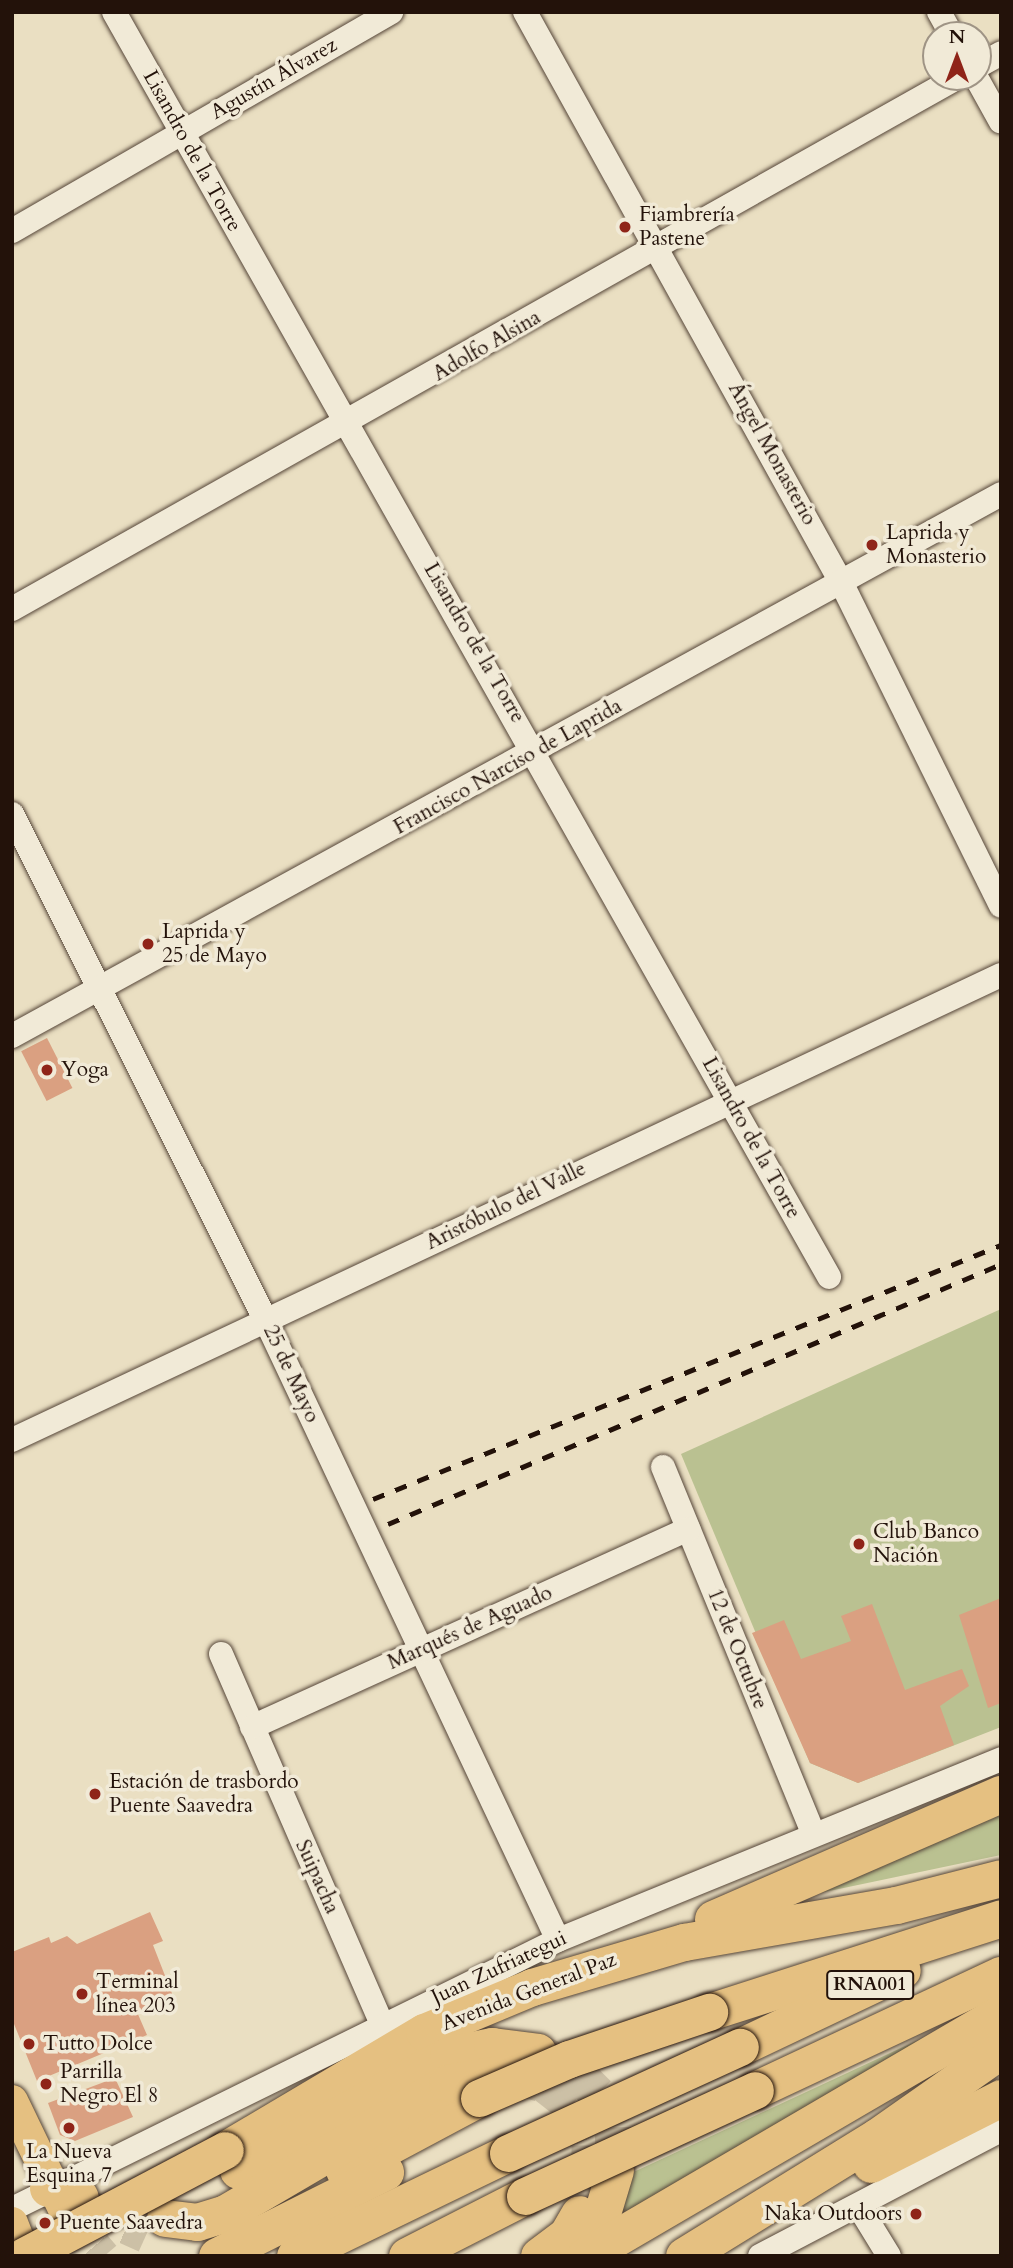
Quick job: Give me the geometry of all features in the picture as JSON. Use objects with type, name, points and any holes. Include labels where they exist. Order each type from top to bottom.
[{"type":"highway","points":[[626,1956],[1001,1794]]},
{"type":"highway","name":"Avenida General Paz","points":[[16,2231],[232,2160],[424,2032],[626,1956],[950,1894],[1001,1878]]},
{"type":"highway","points":[[156,2226],[178,2242],[221,2235],[490,2097],[625,2059],[715,2010],[1001,1920]]},
{"type":"highway","name":"RNA001","points":[[295,2256],[508,2153],[740,2047],[1001,1920]]},
{"type":"highway","name":"RNA001","points":[[407,2256],[526,2196],[1001,1975]]},
{"type":"highway","points":[[585,2256],[1001,2014]]},
{"type":"highway","points":[[634,2256],[900,2094],[1001,2014]]},
{"type":"highway","points":[[78,2256],[232,2160],[448,2055],[492,2046],[538,2052]]},
{"type":"highway","points":[[684,2256],[778,2200],[1001,2050]]},
{"type":"highway","points":[[217,2256],[490,2097]]},
{"type":"highway","points":[[778,2200],[880,2161],[1001,2098]]},
{"type":"highway","points":[[539,2256],[567,2235],[603,2177],[600,2220],[573,2256]]},
{"type":"main road","points":[[12,2101],[67,2199]]},
{"type":"street","name":"Lisandro de la Torre","points":[[114,12],[347,426],[536,750],[829,1277]]},
{"type":"street","name":"Agustín Álvarez","points":[[12,231],[391,12]]},
{"type":"street","name":"Ángel Monasterio","points":[[525,12],[659,247],[841,582],[1001,906]]},
{"type":"street","name":"Adolfo Alsina","points":[[12,609],[347,426],[933,91]]},
{"type":"street","points":[[984,91],[1001,122]]},
{"type":"street","name":"Francisco Narciso de Laprida","points":[[12,1036],[101,992],[1001,494]]},
{"type":"street","name":"25 de Mayo","points":[[12,814],[266,1321],[558,1940]]},
{"type":"street","name":"Aristóbulo del Valle","points":[[12,1440],[729,1099],[1001,975]]},
{"type":"street","name":"12 de Octubre","points":[[663,1467],[812,1831]]},
{"type":"street","name":"Marqués de Aguado","points":[[252,1727],[688,1530]]},
{"type":"street","name":"Suipacha","points":[[221,1654],[381,2022]]},
{"type":"street","name":"Juan Zufriategui","points":[[16,2231],[67,2199],[381,2022],[558,1940],[812,1831],[1001,1759]]},
{"type":"street","points":[[760,2256],[859,2207],[1001,2130]]},
{"type":"street","points":[[859,2207],[889,2256]]},
{"type":"green space","name":"Club Banco Nación","points":[[1001,1309],[1001,1727],[858,1783],[810,1763],[681,1454]]},
{"type":"green space","points":[[1001,1808],[1001,1855],[791,1899]]},
{"type":"green space","points":[[944,2028],[616,2227],[625,2176]]},
{"type":"building","name":"Yoga","points":[[47,1038],[72,1088],[47,1101],[21,1051]]},
{"type":"building","points":[[1001,1598],[1001,1703],[988,1708],[959,1615]]},
{"type":"building","points":[[872,1604],[905,1690],[962,1669],[969,1686],[940,1706],[954,1745],[858,1783],[810,1763],[752,1633],[784,1620],[801,1659],[851,1641],[841,1616]]},
{"type":"building","points":[[150,1912],[163,1941],[153,1945],[173,1996],[137,2012],[147,2035],[37,2081],[12,2019],[12,1952],[49,1937],[51,1943],[67,1936],[77,1944]]},
{"type":"building","points":[[115,2078],[133,2117],[75,2141],[60,2135],[48,2103]]},
{"type":"tunnel","points":[[538,2052],[573,2069],[598,2094],[613,2127],[615,2170]]},
{"type":"tunnel","points":[[504,2073],[545,2084],[572,2105],[590,2145],[590,2183]]},
{"type":"tunnel","points":[[77,2203],[146,2234]]},
{"type":"tunnel","points":[[64,2209],[104,2256]]},
{"type":"railway","points":[[373,1499],[1001,1245]]},
{"type":"railway","points":[[388,1524],[1001,1264]]},
{"type":"place","name":"Fiambrería Pastene","points":[[625,227]]},
{"type":"place","name":"Laprida y Monasterio","points":[[872,545]]},
{"type":"place","name":"Laprida y 25 de Mayo","points":[[148,944]]},
{"type":"place","name":"Yoga","points":[[47,1070]]},
{"type":"place","name":"Club Banco Nación","points":[[859,1544]]},
{"type":"place","name":"Estación de trasbordo Puente Saavedra","points":[[95,1794]]},
{"type":"place","name":"Terminal línea 203","points":[[82,1994]]},
{"type":"place","name":"Tutto Dolce","points":[[29,2044]]},
{"type":"place","name":"Parrilla Negro El 8","points":[[46,2084]]},
{"type":"place","name":"La Nueva Esquina 7","points":[[69,2128]]},
{"type":"place","name":"Naka Outdoors","points":[[916,2214]]},
{"type":"place","name":"Puente Saavedra","points":[[45,2223]]}]
